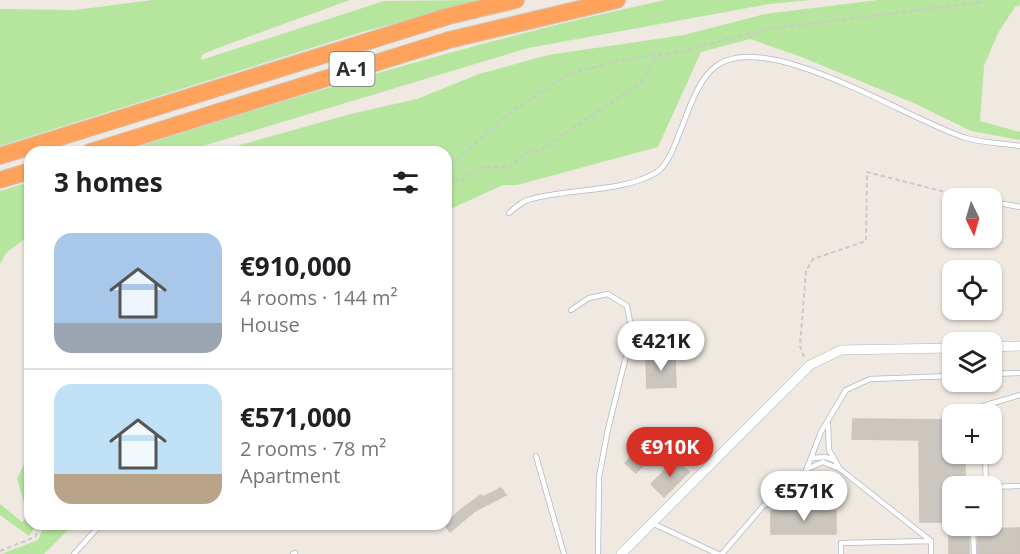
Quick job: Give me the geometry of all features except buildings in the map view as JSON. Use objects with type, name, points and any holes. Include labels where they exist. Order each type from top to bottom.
[{"type":"highway","name":"A-1","points":[[32,146],[403,30],[516,0]]},
{"type":"highway","name":"A-1","points":[[109,146],[438,44],[617,0]]},
{"type":"highway","name":"A-1","points":[[0,156],[24,148]]},
{"type":"highway","points":[[0,180],[24,173]]},
{"type":"street","points":[[1002,347],[1020,346]]},
{"type":"street","points":[[621,554],[807,368],[841,350],[942,348]]},
{"type":"lane","points":[[509,213],[526,200],[632,181],[658,172],[671,151],[701,82],[713,68],[728,58],[742,55],[779,61],[861,89],[966,138],[1020,146]]},
{"type":"lane","points":[[1002,204],[1020,207]]},
{"type":"lane","points":[[571,310],[589,298],[608,294],[627,306],[632,332],[608,429],[599,477],[598,554]]},
{"type":"lane","points":[[1002,374],[1020,373]]},
{"type":"lane","points":[[652,523],[720,554],[764,504],[797,494],[811,458],[846,390],[870,379],[942,376]]},
{"type":"lane","points":[[990,404],[1020,395]]},
{"type":"lane","points":[[829,420],[827,440],[833,460],[840,469],[931,541]]},
{"type":"lane","points":[[536,456],[564,554]]},
{"type":"lane","points":[[811,458],[826,457],[833,460]]},
{"type":"lane","points":[[807,469],[823,462],[840,469]]},
{"type":"lane","points":[[1002,487],[1020,486]]},
{"type":"lane","points":[[74,554],[96,530]]},
{"type":"lane","points":[[973,536],[974,554]]},
{"type":"lane","points":[[841,554],[841,543],[931,541]]},
{"type":"lane","points":[[931,541],[931,554]]},
{"type":"path","points":[[452,164],[511,112],[570,73],[660,55],[766,29],[982,2]]},
{"type":"path","points":[[452,180],[461,181],[480,167],[509,167],[526,153],[540,150],[642,83],[660,55]]},
{"type":"path","points":[[807,368],[800,346],[806,271],[813,259],[866,241],[867,172],[942,191]]},
{"type":"path","points":[[0,551],[35,537],[39,530]]},
{"type":"green space","points":[[153,0],[350,0],[215,49],[202,55],[201,60],[384,1],[486,0],[362,32],[0,146],[0,9],[75,10]]},
{"type":"green space","points":[[665,0],[811,0],[769,4],[528,48],[203,146],[141,146],[326,88],[597,15]]},
{"type":"green space","points":[[878,0],[1020,0],[1020,5],[1015,7],[998,33],[984,66],[980,121],[1020,132],[1020,140],[971,131],[916,104],[799,56],[750,39],[701,52],[658,147],[517,185],[503,185],[452,208],[452,146],[236,146],[351,114],[417,99],[479,74],[548,55],[684,35],[765,14]]},
{"type":"green space","points":[[24,184],[24,240],[6,253],[0,264],[0,191]]},
{"type":"green space","points":[[24,464],[24,503],[17,479]]},
{"type":"green space","points":[[0,504],[22,522],[24,520],[24,530],[33,530],[29,536],[0,515]]},
{"type":"green space","points":[[42,530],[68,530],[44,554],[1,554],[38,540]]}]
